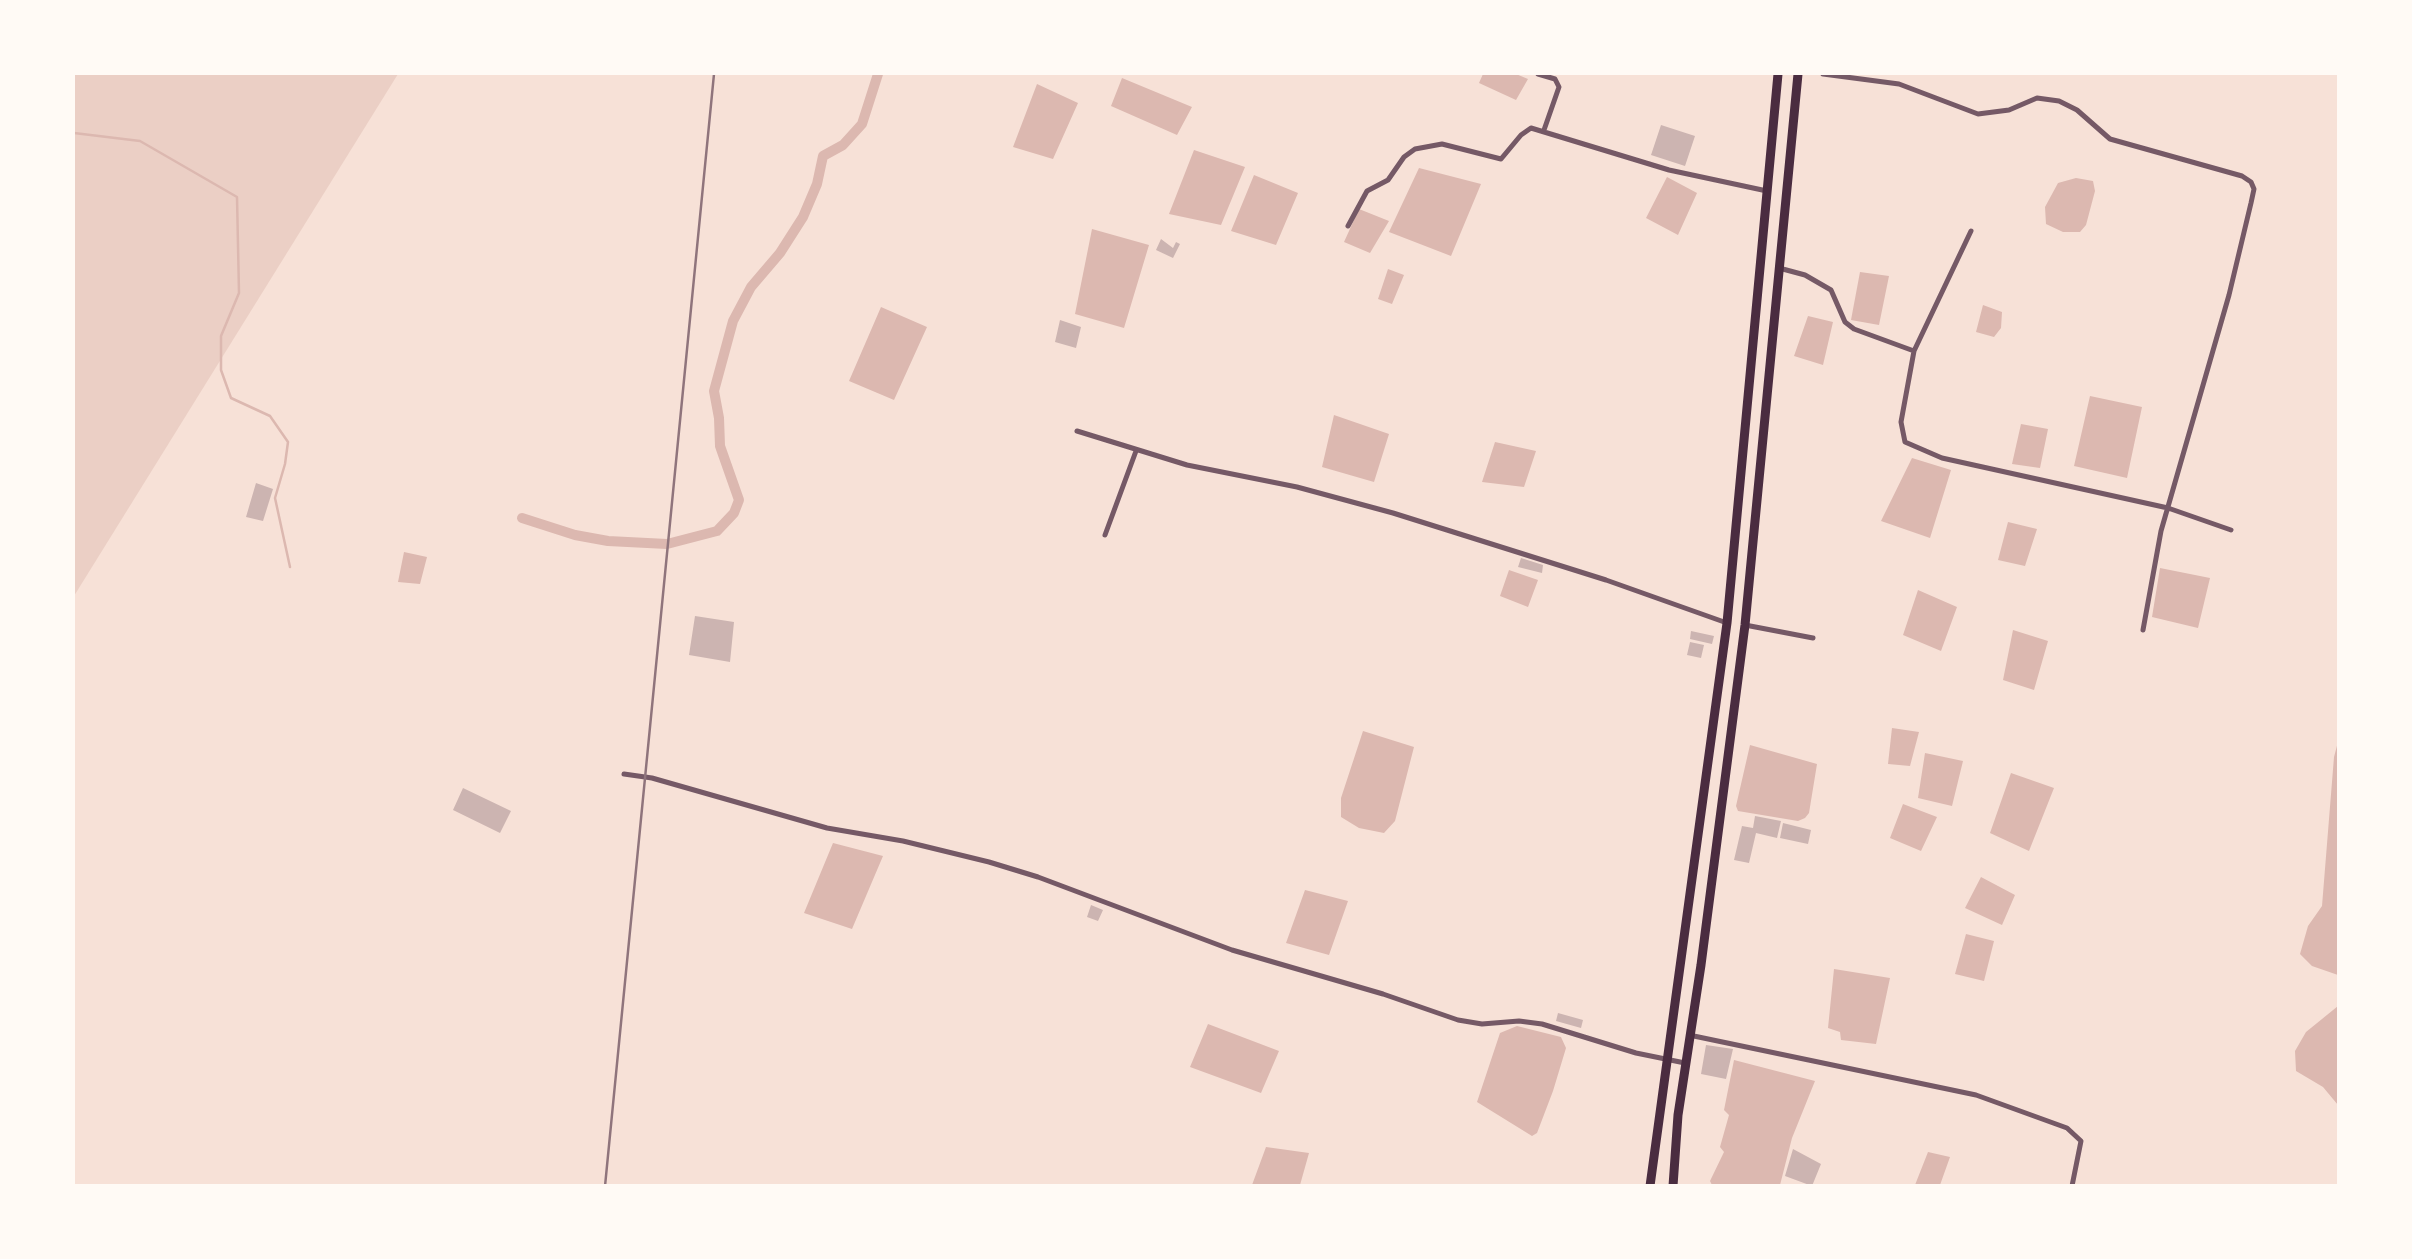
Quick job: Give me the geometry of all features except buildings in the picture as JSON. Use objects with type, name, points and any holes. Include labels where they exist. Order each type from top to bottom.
[{"type":"highway","points":[[1650,1185],[1727,623],[1779,74]]},
{"type":"highway","points":[[1673,1185],[1685,1063],[1745,625],[1798,74]]},
{"type":"street","points":[[1538,74],[1555,79],[1559,87],[1544,131]]},
{"type":"street","points":[[1823,74],[1899,84],[1978,114],[2009,110],[2037,98],[2059,101],[2077,110],[2110,139],[2242,176],[2251,182],[2254,189],[2251,203],[2168,508],[2143,630]]},
{"type":"street","points":[[1348,226],[1367,191],[1388,180],[1404,157],[1415,149],[1442,144],[1502,159],[1526,131],[1544,131],[1647,164],[1767,191]]},
{"type":"street","points":[[1972,231],[1914,351],[1901,422],[1905,442],[1942,458],[2168,508],[2231,530]]},
{"type":"street","points":[[1779,268],[1805,275],[1831,290],[1845,323],[1854,329],[1914,351]]},
{"type":"street","points":[[1077,431],[1136,451],[1393,513],[1606,580],[1727,623]]},
{"type":"street","points":[[1105,535],[1136,451]]},
{"type":"street","points":[[1745,625],[1814,638]]},
{"type":"street","points":[[624,774],[652,778],[827,828],[903,841],[989,862],[1038,877],[1243,954],[1382,994],[1458,1020],[1482,1024],[1519,1021],[1542,1024],[1685,1063]]},
{"type":"street","points":[[1689,1035],[1976,1095],[2067,1128],[2081,1141],[2072,1185]]},
{"type":"shaded area","points":[[74,74],[398,74],[74,596]]},
{"type":"shaded area","points":[[1483,74],[1516,74],[1528,79],[1516,100],[1479,83]]},
{"type":"shaded area","points":[[1122,78],[1192,107],[1177,135],[1111,106]]},
{"type":"shaded area","points":[[1037,84],[1078,103],[1053,159],[1013,147]]},
{"type":"shaded area","points":[[1194,150],[1245,167],[1221,225],[1169,214]]},
{"type":"shaded area","points":[[1419,168],[1481,184],[1451,256],[1389,232]]},
{"type":"shaded area","points":[[1254,175],[1298,193],[1276,245],[1231,231]]},
{"type":"shaded area","points":[[1667,177],[1697,193],[1678,235],[1646,218]]},
{"type":"shaded area","points":[[2076,178],[2093,181],[2095,191],[2086,225],[2080,232],[2063,232],[2046,224],[2045,207],[2058,183]]},
{"type":"shaded area","points":[[1359,209],[1389,221],[1370,253],[1344,242]]},
{"type":"shaded area","points":[[1092,229],[1149,245],[1124,328],[1075,314]]},
{"type":"shaded area","points":[[1388,269],[1404,275],[1392,304],[1378,299]]},
{"type":"shaded area","points":[[1860,272],[1889,276],[1879,325],[1851,320]]},
{"type":"shaded area","points":[[1983,305],[2002,312],[2001,328],[1994,337],[1976,332]]},
{"type":"shaded area","points":[[881,307],[927,327],[894,400],[849,381]]},
{"type":"shaded area","points":[[1808,316],[1833,322],[1823,365],[1794,356]]},
{"type":"shaded area","points":[[2090,396],[2142,407],[2127,478],[2074,466]]},
{"type":"shaded area","points":[[1334,415],[1389,434],[1374,482],[1322,467]]},
{"type":"shaded area","points":[[2021,424],[2048,429],[2040,468],[2012,464]]},
{"type":"shaded area","points":[[1495,442],[1536,451],[1524,487],[1482,482]]},
{"type":"shaded area","points":[[1912,458],[1951,470],[1930,538],[1881,521]]},
{"type":"shaded area","points":[[2008,522],[2037,529],[2025,566],[1998,560]]},
{"type":"shaded area","points":[[404,552],[427,557],[420,584],[398,582]]},
{"type":"shaded area","points":[[2160,568],[2210,578],[2198,628],[2152,617]]},
{"type":"shaded area","points":[[1509,570],[1538,580],[1528,607],[1500,596]]},
{"type":"shaded area","points":[[1918,590],[1957,607],[1941,651],[1903,635]]},
{"type":"shaded area","points":[[2013,630],[2048,641],[2034,690],[2003,680]]},
{"type":"shaded area","points":[[1892,728],[1919,732],[1910,766],[1888,764]]},
{"type":"shaded area","points":[[1363,731],[1414,747],[1395,821],[1384,833],[1359,828],[1341,817],[1341,798]]},
{"type":"shaded area","points":[[2338,742],[2338,975],[2312,966],[2300,954],[2308,926],[2322,906],[2334,757]]},
{"type":"shaded area","points":[[1750,745],[1817,764],[1809,813],[1805,818],[1798,821],[1738,811],[1736,806]]},
{"type":"shaded area","points":[[1925,753],[1963,761],[1952,806],[1918,798]]},
{"type":"shaded area","points":[[2011,773],[2054,788],[2029,851],[1990,833]]},
{"type":"shaded area","points":[[1903,804],[1937,817],[1921,851],[1890,838]]},
{"type":"shaded area","points":[[833,843],[883,856],[852,929],[804,913]]},
{"type":"shaded area","points":[[1981,877],[2015,895],[2002,925],[1965,908]]},
{"type":"shaded area","points":[[1305,890],[1348,901],[1329,955],[1286,943]]},
{"type":"shaded area","points":[[1966,934],[1994,941],[1984,981],[1955,974]]},
{"type":"shaded area","points":[[1834,969],[1890,978],[1876,1044],[1841,1040],[1840,1032],[1828,1028]]},
{"type":"shaded area","points":[[2338,1006],[2338,1105],[2323,1087],[2296,1071],[2295,1051],[2306,1032]]},
{"type":"shaded area","points":[[1208,1024],[1279,1051],[1261,1093],[1190,1067]]},
{"type":"shaded area","points":[[1517,1026],[1561,1037],[1566,1048],[1537,1133],[1532,1136],[1477,1102],[1500,1033]]},
{"type":"shaded area","points":[[1734,1060],[1815,1081],[1792,1138],[1780,1185],[1712,1185],[1710,1181],[1724,1152],[1720,1147],[1729,1115],[1724,1110]]},
{"type":"shaded area","points":[[1266,1147],[1309,1153],[1300,1185],[1252,1185]]},
{"type":"shaded area","points":[[1928,1152],[1950,1157],[1940,1185],[1915,1185]]},
{"type":"waterway","points":[[522,518],[575,535],[608,541],[667,544],[717,531],[734,513],[739,500],[720,446],[714,391],[733,321],[751,287],[780,253],[803,217],[817,184],[823,156],[843,145],[862,124],[878,74]]},
{"type":"waterway","points":[[74,133],[140,141],[237,197],[239,293],[221,336],[221,370],[231,398],[270,416],[288,442],[275,498],[290,567]]},
{"type":"railway","points":[[605,1186],[714,74]]}]
